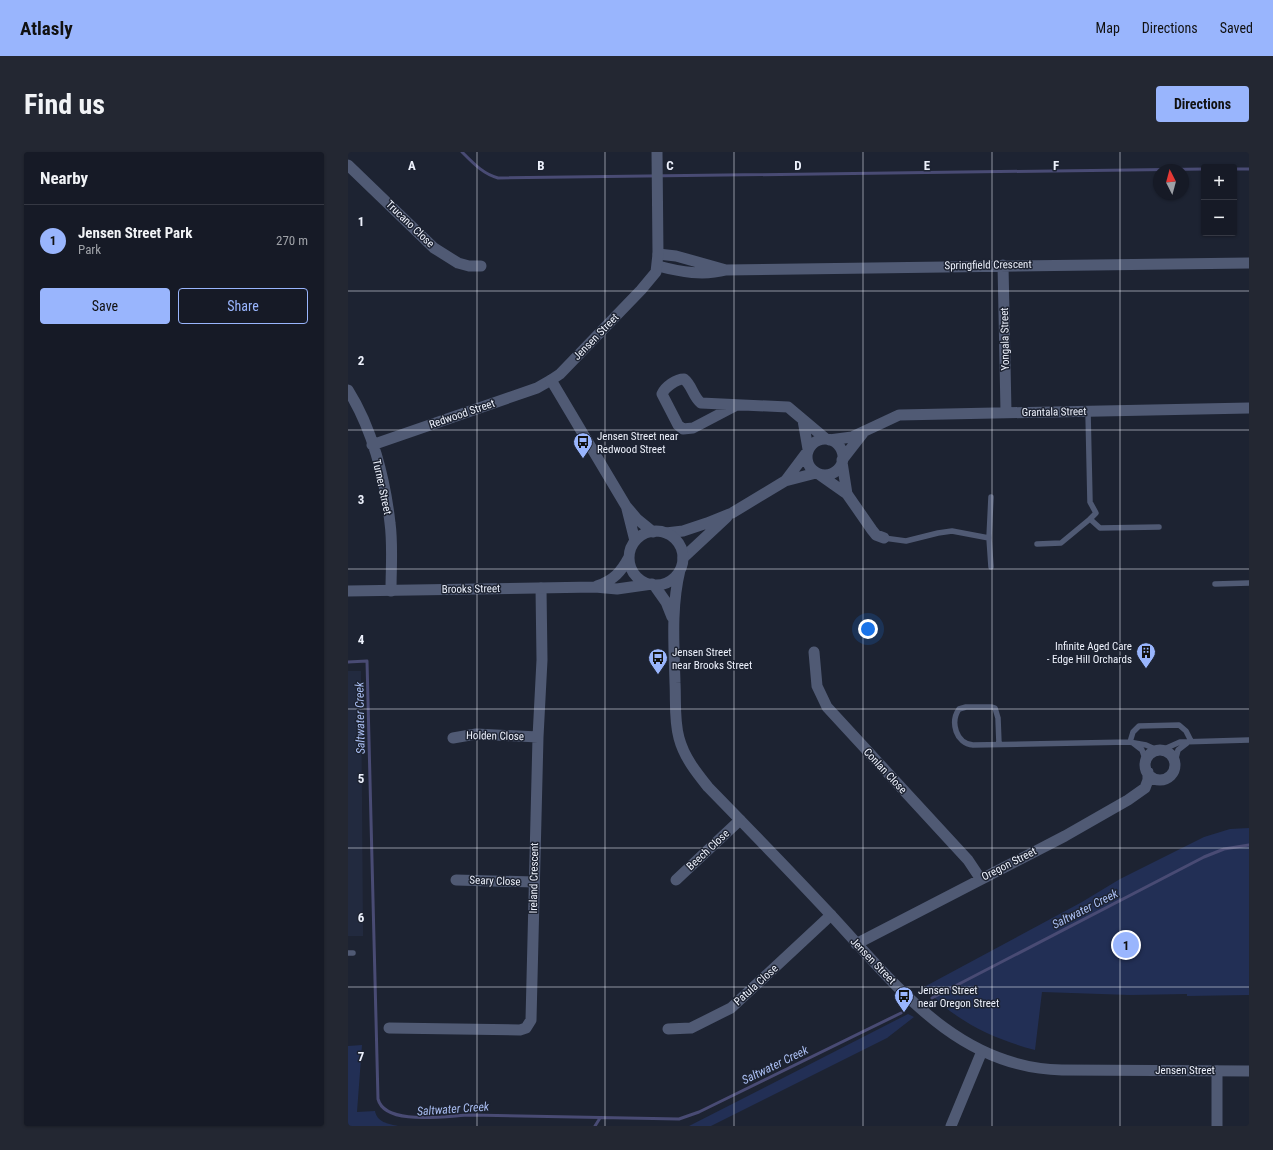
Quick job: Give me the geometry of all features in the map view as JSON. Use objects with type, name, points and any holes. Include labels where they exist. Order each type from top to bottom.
[{"type":"street","points":[[657,152],[658,266]]},
{"type":"street","name":"Trucano Close","points":[[348,165],[434,248],[458,263],[469,266],[481,266]]},
{"type":"street","name":"Springfield Crescent","points":[[658,254],[676,256],[726,270]]},
{"type":"street","name":"Springfield Crescent","points":[[658,266],[712,274],[726,270],[1249,262]]},
{"type":"street","name":"Yongala Street","points":[[1003,265],[1006,412]]},
{"type":"street","name":"Jensen Street","points":[[551,380],[560,374],[641,290],[651,279],[658,266]]},
{"type":"street","points":[[735,406],[698,426],[683,429],[678,425],[662,394],[665,389],[676,381],[684,379],[688,382],[697,399],[701,403],[735,406],[783,406],[794,410],[803,420],[827,440],[839,446],[847,494]]},
{"type":"street","points":[[551,380],[626,506],[637,519],[653,532]]},
{"type":"street","name":"Redwood Street","points":[[372,445],[537,388],[551,380]]},
{"type":"street","name":"Turner Street","points":[[348,390],[363,420],[386,494],[390,525],[391,591]]},
{"type":"street","name":"Grantala Street","points":[[827,440],[852,437],[899,415],[1249,408]]},
{"type":"street","points":[[803,420],[808,451],[808,464],[817,474],[837,485],[847,494],[876,535],[884,538]]},
{"type":"street","name":"Grantala Street","points":[[842,461],[864,432]]},
{"type":"street","points":[[785,481],[814,442],[827,440]]},
{"type":"street","points":[[666,533],[674,538],[680,545],[683,558],[680,570],[675,577],[667,582],[653,585],[644,582],[637,577],[630,566],[629,557],[635,542],[645,534],[653,532],[683,532],[732,513],[785,481],[817,474],[824,475],[833,473],[842,461]]},
{"type":"street","points":[[626,506],[635,542]]},
{"type":"street","points":[[683,558],[732,513]]},
{"type":"street","name":"Brooks Street","points":[[595,587],[616,577],[629,557]]},
{"type":"street","name":"Jensen Street","points":[[673,624],[680,570]]},
{"type":"street","name":"Jensen Street","points":[[653,585],[671,610],[673,624],[676,719],[680,740],[693,768],[740,820],[831,915],[856,944],[929,1016],[963,1041],[982,1051],[1019,1065],[1047,1070],[1249,1071]]},
{"type":"street","name":"Brooks Street","points":[[348,591],[595,587],[617,589],[653,585]]},
{"type":"street","name":"Ireland Crescent","points":[[389,1028],[520,1030],[526,1028],[532,1014],[538,737],[542,660],[541,588]]},
{"type":"street","name":"Conlan Close","points":[[814,652],[817,686],[826,707],[964,855],[980,878]]},
{"type":"street","name":"Holden Close","points":[[453,738],[476,734],[538,737]]},
{"type":"street","points":[[1141,792],[1148,781],[1147,767],[1149,756],[1159,750],[1172,755],[1175,762],[1174,771],[1168,777],[1155,779],[1147,767]]},
{"type":"street","name":"Oregon Street","points":[[856,944],[980,878],[1065,836],[1141,792],[1154,787],[1168,777]]},
{"type":"street","name":"Beech Close","points":[[676,880],[740,820]]},
{"type":"street","name":"Seary Close","points":[[456,880],[534,882]]},
{"type":"street","name":"Patula Close","points":[[668,1029],[691,1028],[731,1008],[831,915]]},
{"type":"street","points":[[950,1126],[982,1051]]},
{"type":"street","points":[[1217,1071],[1217,1126]]},
{"type":"lane","points":[[1037,544],[1061,543],[1096,513],[1090,502],[1088,412]]},
{"type":"lane","points":[[991,567],[989,538],[992,497]]},
{"type":"lane","points":[[1090,519],[1100,528],[1159,527]]},
{"type":"lane","points":[[884,538],[906,542],[938,533],[952,531],[989,538]]},
{"type":"lane","points":[[1214,584],[1249,583]]},
{"type":"lane","points":[[999,744],[998,718],[995,708],[966,707],[959,709],[956,715],[956,730],[958,737],[962,741],[971,745],[1130,742],[1146,745],[1159,750],[1177,743],[1190,741],[1249,740]]},
{"type":"lane","points":[[1130,742],[1133,732],[1139,726],[1171,725],[1181,726],[1190,741]]},
{"type":"lane","points":[[1175,762],[1179,749],[1190,741]]},
{"type":"lane","points":[[1130,742],[1142,750],[1147,767]]},
{"type":"shaded area","points":[[348,671],[361,671],[363,936],[348,936]]},
{"type":"shaded area","points":[[1249,828],[1249,995],[1187,996],[1187,994],[1130,995],[1042,992],[1035,1050],[1004,1040],[975,1027],[961,1019],[935,999],[924,987],[1082,902],[1120,879],[1204,837],[1230,829]]},
{"type":"shaded area","points":[[908,1014],[914,1017],[887,1038],[711,1126],[689,1126]]},
{"type":"shaded area","points":[[362,1045],[357,1112],[375,1111],[378,1118],[381,1120],[398,1126],[348,1126],[348,1046]]},
{"type":"waterway","points":[[462,152],[483,171],[498,178],[1201,169]]},
{"type":"waterway","points":[[1237,169],[1249,169]]},
{"type":"waterway","points":[[348,662],[367,661],[378,1099],[383,1107],[392,1113],[417,1118],[470,1115],[679,1119],[699,1112],[901,1013]]},
{"type":"waterway","name":"Saltwater Creek","points":[[932,998],[1204,857],[1224,849],[1249,845]]},
{"type":"waterway","points":[[595,1126],[600,1118]]},
{"type":"place","name":"Jensen Street near Redwood Street","points":[[583,459]]},
{"type":"place","name":"Infinite Aged Care - Edge Hill Orchards","points":[[1146,669]]},
{"type":"place","name":"Jensen Street near Brooks Street","points":[[658,675]]},
{"type":"place","name":"Jensen Street Park","points":[[1126,945]]},
{"type":"place","name":"Jensen Street near Oregon Street","points":[[904,1013]]}]
